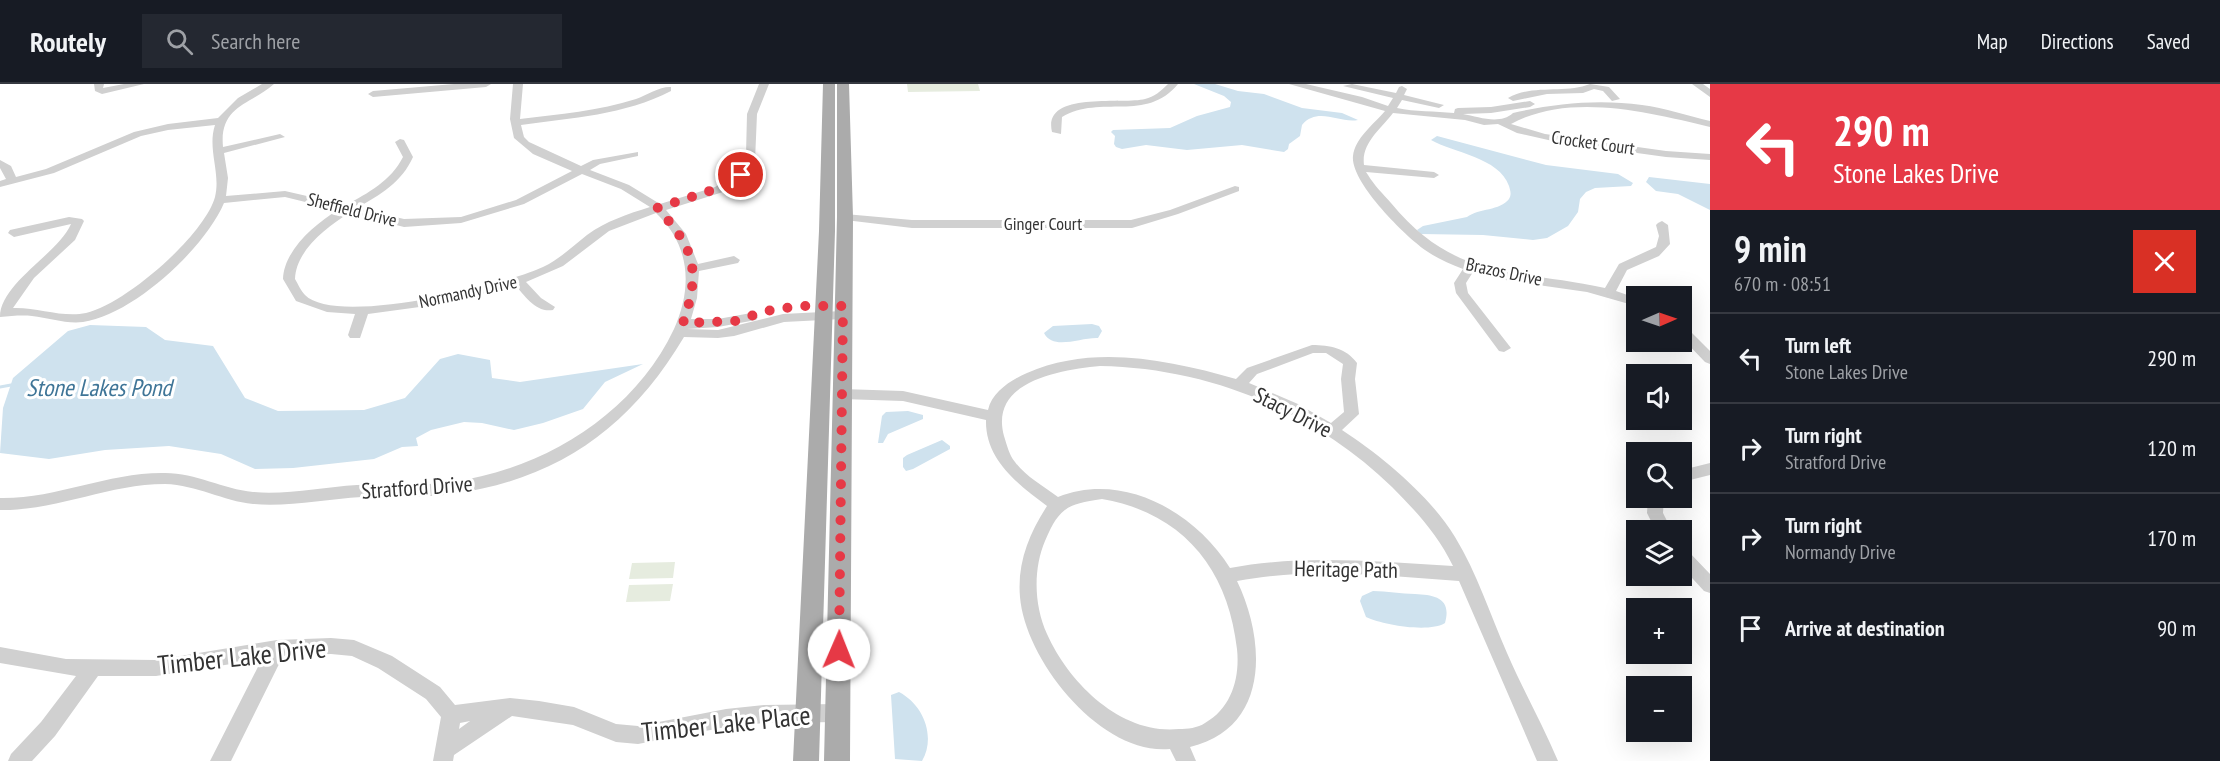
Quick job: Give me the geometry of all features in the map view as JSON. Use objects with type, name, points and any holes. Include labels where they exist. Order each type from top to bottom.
[{"type":"main road","points":[[829,84],[833,310],[842,394],[837,761]]},
{"type":"main road","points":[[806,761],[833,310],[845,217],[843,84]]},
{"type":"street","points":[[99,84],[98,89],[102,91],[139,84]]},
{"type":"street","points":[[1,313],[36,313],[69,318],[98,313],[140,289],[170,264],[211,219],[220,200],[224,182],[216,138],[221,121],[243,99],[269,84]]},
{"type":"street","points":[[373,94],[486,84]]},
{"type":"street","points":[[518,84],[516,123],[596,110],[655,96],[668,89]]},
{"type":"street","name":"Normandy Drive","points":[[347,209],[326,223],[306,243],[289,273],[289,280],[298,297],[311,306],[330,310],[362,311],[477,293],[519,282],[557,265],[604,229],[657,208],[722,187],[741,175],[750,163],[751,117],[764,84]]},
{"type":"street","points":[[1057,132],[1055,124],[1058,115],[1071,107],[1147,101],[1165,93],[1173,84]]},
{"type":"street","points":[[1294,84],[1359,99],[1494,102],[1547,91],[1583,90],[1593,87],[1606,90],[1615,99]]},
{"type":"street","points":[[1317,84],[1397,99]]},
{"type":"street","points":[[1339,84],[1447,111],[1513,107],[1559,98],[1615,99],[1662,105],[1710,118]]},
{"type":"street","points":[[1363,84],[1397,99],[1407,113],[1423,112],[1465,117],[1484,122],[1510,121],[1517,116],[1529,113],[1585,104],[1644,108],[1710,118]]},
{"type":"street","points":[[1697,84],[1710,94]]},
{"type":"street","points":[[1397,99],[1361,147],[1358,154],[1359,168],[1434,175]]},
{"type":"street","name":"Crocket Court","points":[[1482,110],[1513,128],[1543,136],[1710,156]]},
{"type":"street","points":[[0,184],[50,171],[138,134],[168,127],[221,121]]},
{"type":"street","name":"Stratford Drive","points":[[0,504],[51,500],[129,481],[179,478],[255,498],[361,491],[431,490],[488,482],[547,459],[607,425],[634,400],[654,375],[681,328],[694,283],[693,269],[680,235],[657,208],[628,188],[538,152],[522,141],[516,123]]},
{"type":"street","points":[[218,151],[280,137]]},
{"type":"street","points":[[347,209],[395,177],[405,166],[408,157],[400,142]]},
{"type":"street","name":"Sheffield Drive","points":[[220,200],[285,194],[404,223],[461,220],[520,202],[603,159],[634,154]]},
{"type":"street","points":[[0,163],[7,168],[12,181]]},
{"type":"street","name":"Brazos Drive","points":[[1359,168],[1373,190],[1421,242],[1438,253],[1470,267],[1506,276],[1577,285],[1626,298]]},
{"type":"street","name":"Ginger Court","points":[[845,217],[912,224],[1132,224],[1174,212],[1235,189]]},
{"type":"street","points":[[1,313],[30,275],[71,237],[78,221],[69,220],[14,233]]},
{"type":"street","points":[[1609,292],[1623,266],[1658,252],[1665,245],[1666,235],[1662,225]]},
{"type":"street","points":[[693,269],[734,260]]},
{"type":"street","points":[[1470,267],[1460,283],[1462,294],[1504,348]]},
{"type":"street","points":[[519,282],[536,301],[548,307]]},
{"type":"street","points":[[681,328],[726,333],[783,318],[833,310]]},
{"type":"street","points":[[355,335],[362,311]]},
{"type":"street","points":[[1692,341],[1710,359]]},
{"type":"street","points":[[1239,385],[1252,370],[1312,349],[1328,349],[1335,352],[1350,363],[1348,379],[1352,414],[1332,431]]},
{"type":"street","name":"Stacy Drive","points":[[992,416],[1009,388],[1031,375],[1067,364],[1103,361],[1157,366],[1239,385],[1299,412],[1332,431],[1366,455],[1433,519],[1460,559],[1516,697],[1548,761]]},
{"type":"street","points":[[842,394],[903,396],[992,416],[994,433],[1010,468],[1057,505]]},
{"type":"street","points":[[1692,474],[1710,469]]},
{"type":"street","points":[[1102,494],[1128,498],[1154,508],[1177,523],[1199,543],[1226,576],[1245,632],[1247,679],[1232,712],[1210,732],[1177,741],[1138,735],[1110,722],[1069,687],[1038,635],[1028,594],[1032,548],[1057,505],[1077,496],[1102,494]]},
{"type":"street","name":"Heritage Path","points":[[1226,576],[1248,571],[1309,566],[1466,574]]},
{"type":"street","points":[[1692,567],[1710,586]]},
{"type":"street","name":"Timber Lake Drive","points":[[0,655],[66,667],[156,668],[278,648],[322,646],[354,648],[385,662],[433,693],[451,715]]},
{"type":"street","points":[[220,761],[278,648]]},
{"type":"street","points":[[18,761],[48,729],[92,669]]},
{"type":"street","points":[[445,755],[510,707]]},
{"type":"street","name":"Timber Lake Place","points":[[451,715],[510,707],[574,716],[615,733],[638,735],[726,718],[838,713]]},
{"type":"street","points":[[445,755],[451,715]]},
{"type":"street","points":[[1177,741],[1186,761]]},
{"type":"shaded area","points":[[907,84],[978,84],[980,91],[908,92]]},
{"type":"shaded area","points":[[675,562],[673,578],[629,579],[632,563]]},
{"type":"shaded area","points":[[673,584],[670,601],[626,602],[629,585]]},
{"type":"water","points":[[1194,84],[1215,84],[1238,91],[1264,94],[1302,108],[1342,113],[1358,120],[1322,116],[1308,119],[1302,125],[1300,136],[1289,144],[1288,149],[1284,152],[1242,145],[1187,150],[1146,145],[1122,149],[1116,147],[1115,136],[1111,132],[1113,130],[1170,128],[1197,116],[1230,107],[1231,102],[1224,96]]},
{"type":"water","points":[[1437,136],[1546,165],[1618,174],[1633,183],[1631,186],[1595,188],[1586,192],[1580,199],[1578,212],[1568,226],[1547,238],[1533,240],[1483,235],[1421,234],[1417,230],[1423,226],[1467,217],[1495,208],[1505,203],[1510,195],[1504,176],[1496,168],[1431,140]]},
{"type":"water","points":[[1649,177],[1710,184],[1710,210],[1678,194],[1656,191],[1646,182]]},
{"type":"water","points":[[1092,324],[1099,326],[1102,331],[1098,338],[1061,342],[1048,338],[1044,333],[1053,326]]},
{"type":"water","name":"Stone Lakes Pond","points":[[90,325],[146,327],[165,340],[213,346],[245,398],[278,411],[364,410],[405,398],[440,359],[458,354],[490,360],[492,378],[520,382],[643,364],[605,382],[583,409],[514,430],[482,423],[464,422],[431,430],[416,438],[418,446],[402,447],[374,459],[293,468],[255,469],[221,454],[169,446],[105,450],[49,459],[0,453],[3,408],[13,378],[68,331]]},
{"type":"water","points":[[908,411],[923,415],[923,419],[888,434],[883,443],[878,443],[882,416],[886,412]]},
{"type":"water","points":[[942,440],[950,446],[950,449],[906,471],[903,467],[903,458]]},
{"type":"water","points":[[1373,591],[1435,597],[1444,603],[1446,608],[1445,623],[1417,628],[1383,623],[1366,617],[1360,601],[1362,596]]},
{"type":"water","points":[[899,692],[915,705],[925,722],[928,742],[922,761],[895,759],[891,695]]},
{"type":"waterway","points":[[0,387],[11,385]]},
{"type":"route","points":[[741,175],[722,187],[657,208],[674,225],[680,235],[693,269],[694,283],[683,323],[735,321],[767,311],[798,306],[843,306],[839,650]]}]
